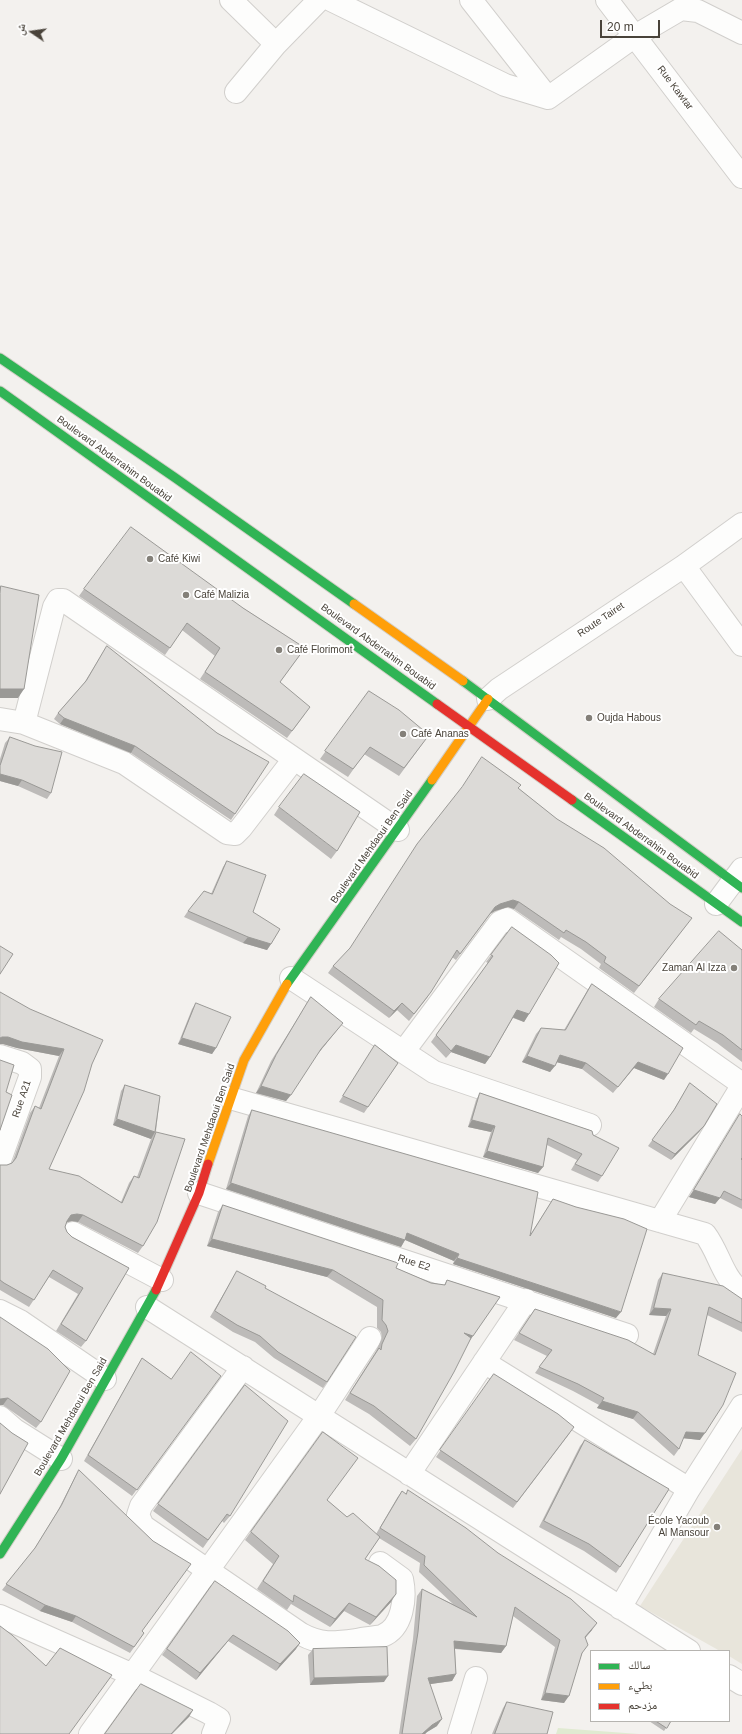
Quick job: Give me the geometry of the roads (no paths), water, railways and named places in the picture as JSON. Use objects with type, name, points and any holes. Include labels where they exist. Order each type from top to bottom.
[{"type":"main road","name":"Boulevard Abderrahim Bouabid","points":[[0,358],[174,477],[739,879]]},
{"type":"main road","name":"Boulevard Abderrahim Bouabid","points":[[0,391],[742,922]]},
{"type":"main road","name":"Route Tairet","points":[[469,726],[488,699]]},
{"type":"main road","name":"Boulevard Mehdaoui Ben Said","points":[[4,1543],[61,1459],[162,1280],[200,1193],[230,1098],[244,1060],[258,1031],[292,978],[398,830],[469,726]]},
{"type":"street","points":[[231,0],[276,44]]},
{"type":"street","points":[[236,92],[276,44],[319,0]]},
{"type":"street","points":[[331,0],[506,85],[548,98]]},
{"type":"street","points":[[471,0],[548,98]]},
{"type":"street","name":"Rue Kawtar","points":[[607,0],[742,177]]},
{"type":"street","points":[[548,98],[635,36],[681,9],[698,11],[742,33]]},
{"type":"street","name":"Route Tairet","points":[[488,699],[512,680],[684,566],[742,524]]},
{"type":"street","points":[[684,566],[742,645]]},
{"type":"street","points":[[24,723],[54,607],[58,600],[63,600],[398,830]]},
{"type":"street","points":[[0,719],[24,723],[124,763],[227,833],[235,834],[241,828],[294,760]]},
{"type":"street","points":[[716,904],[739,879]]},
{"type":"street","points":[[404,1052],[500,922],[507,919],[742,1085],[660,1221]]},
{"type":"street","points":[[292,978],[434,1072],[590,1125]]},
{"type":"street","name":"Rue A21","points":[[0,1056],[22,1063],[30,1069],[30,1077],[0,1160]]},
{"type":"street","points":[[230,1098],[705,1234],[711,1242],[729,1280],[742,1293]]},
{"type":"street","name":"Rue E2","points":[[200,1193],[526,1300],[627,1335]]},
{"type":"street","points":[[73,1233],[162,1280]]},
{"type":"street","points":[[408,1474],[526,1300]]},
{"type":"street","points":[[147,1307],[687,1650]]},
{"type":"street","points":[[0,1311],[20,1321],[106,1379]]},
{"type":"street","points":[[90,1734],[318,1416],[370,1338]]},
{"type":"street","points":[[484,1362],[689,1489]]},
{"type":"street","points":[[243,1367],[141,1506],[138,1515],[143,1526],[300,1634],[315,1641],[339,1643],[382,1636],[394,1626],[402,1612],[404,1588],[402,1579],[380,1563]]},
{"type":"street","points":[[620,1608],[689,1489],[742,1406]]},
{"type":"street","points":[[0,1417],[15,1430],[61,1459]]},
{"type":"street","points":[[0,1616],[133,1675],[219,1719],[213,1734]]},
{"type":"street","points":[[730,1677],[742,1684]]},
{"type":"street","points":[[459,1734],[476,1678]]},
{"type":"place","name":"Café Kiwi","points":[[150,559]]},
{"type":"place","name":"Café Malizia","points":[[186,595]]},
{"type":"place","name":"Café Florimont","points":[[279,650]]},
{"type":"place","name":"Oujda Habous","points":[[589,718]]},
{"type":"place","name":"Café Ananas","points":[[403,734]]},
{"type":"place","name":"Zaman Al Izza","points":[[734,968]]},
{"type":"place","name":"École Yacoub Al Mansour","points":[[717,1527]]}]
